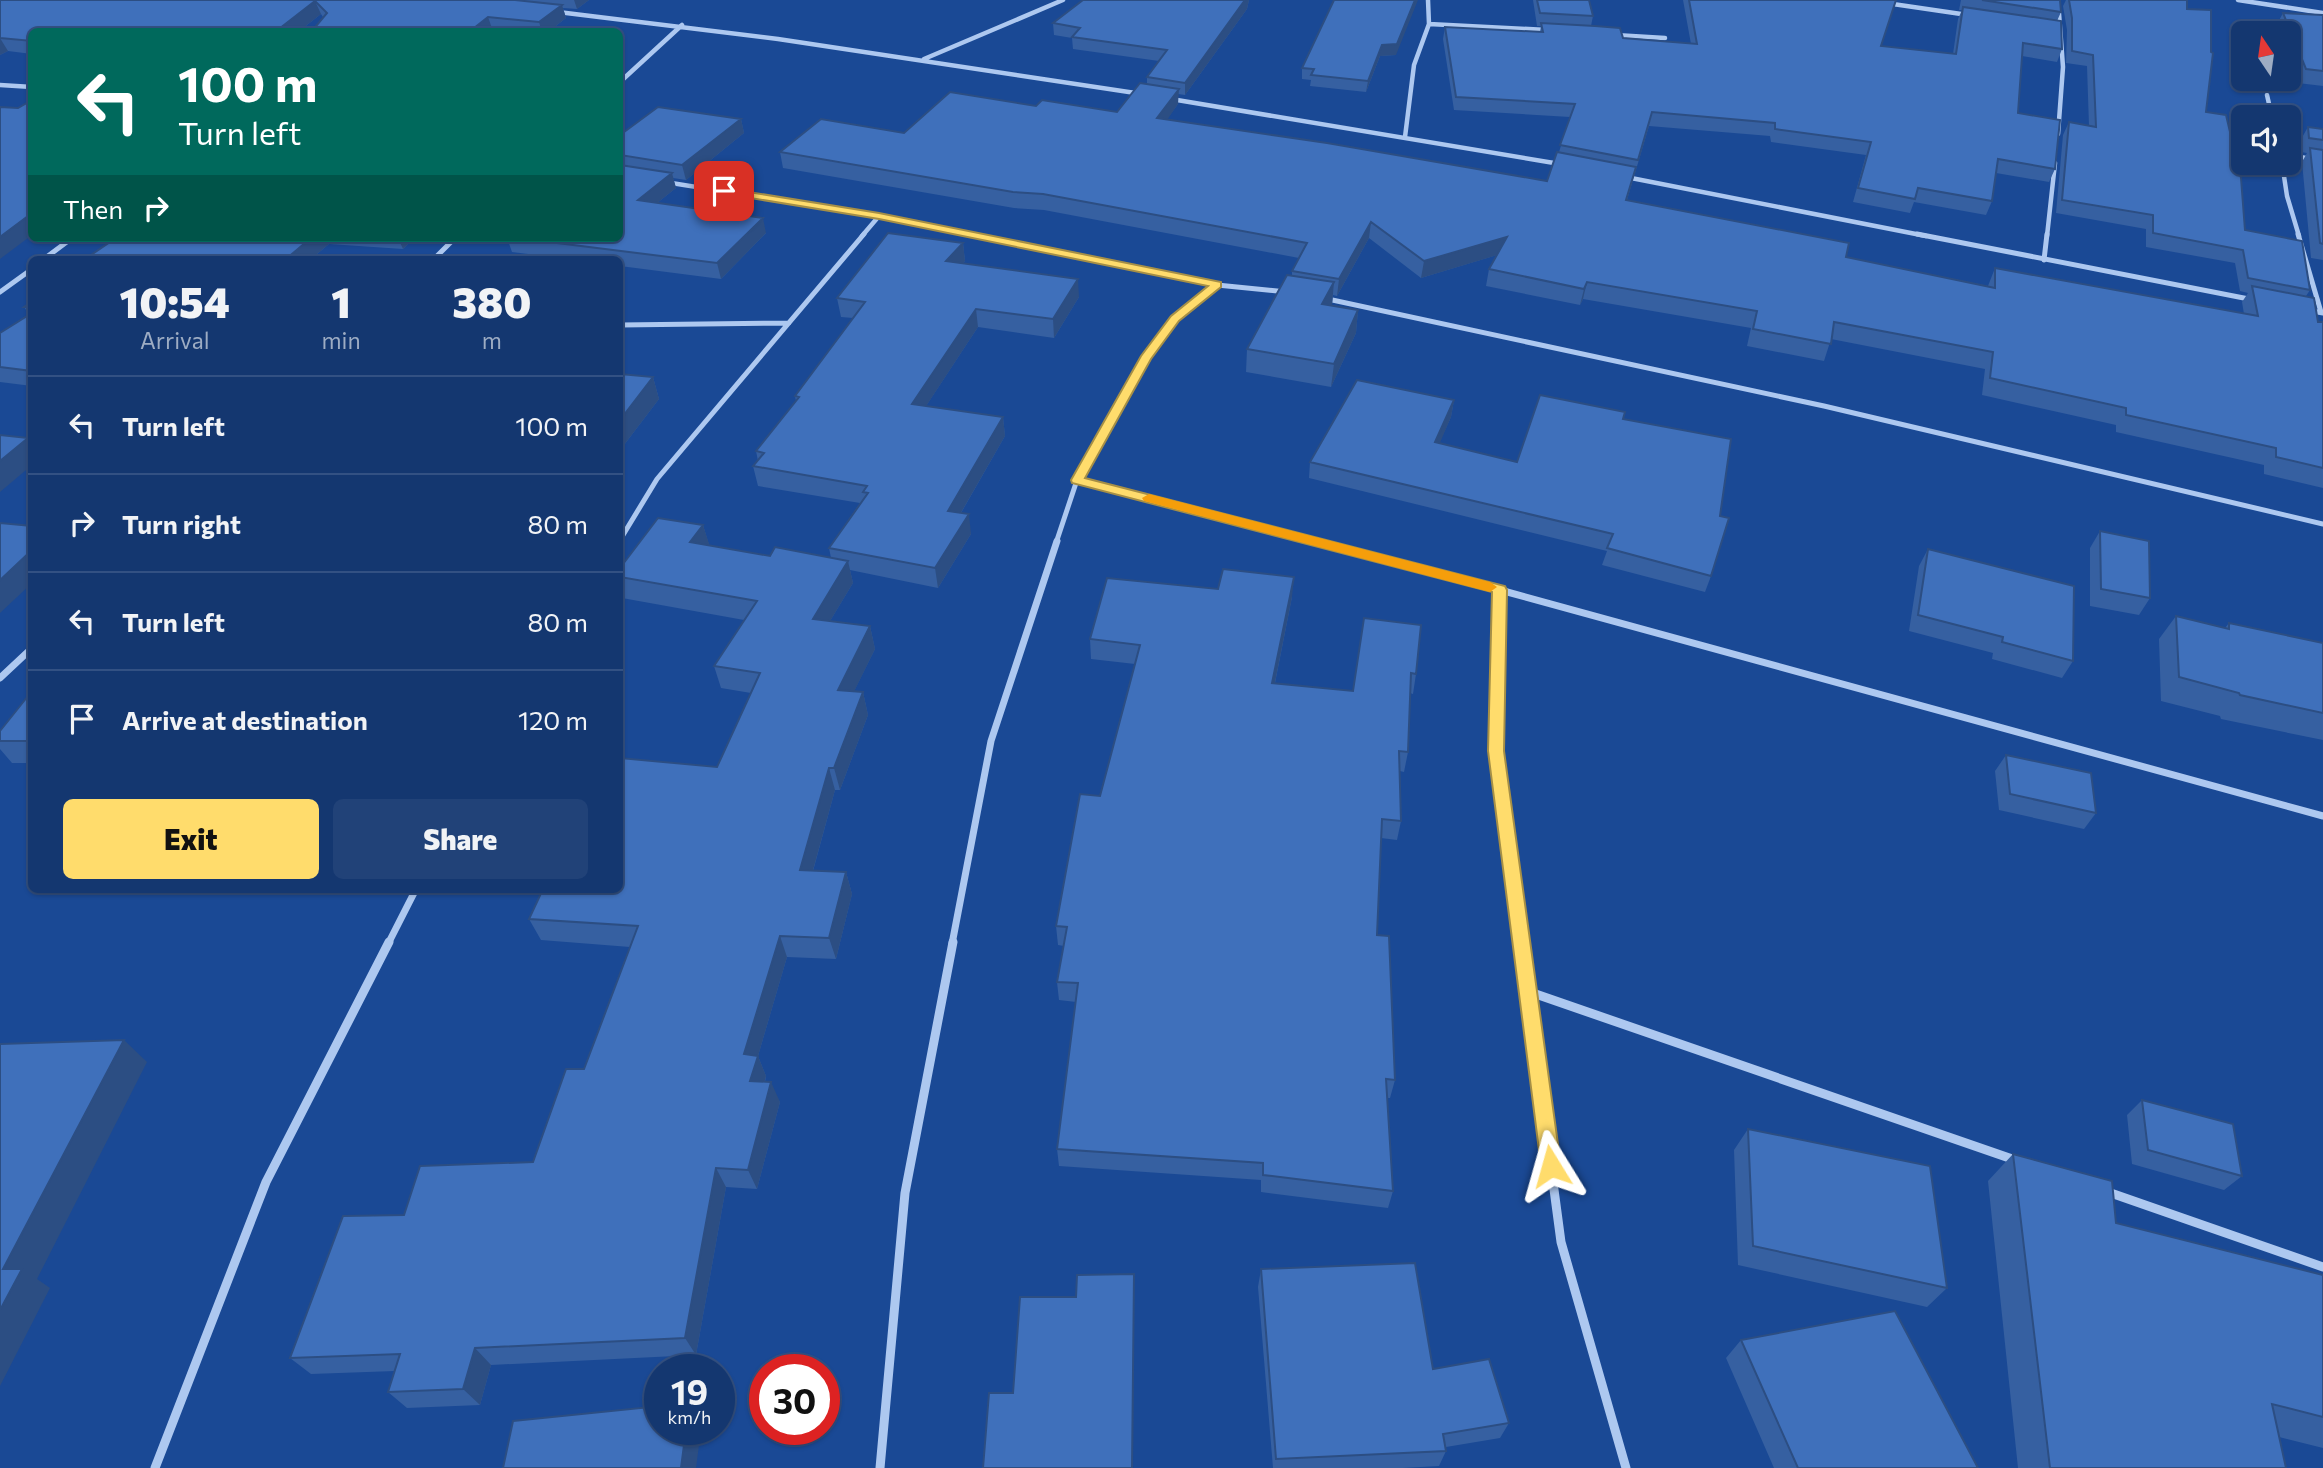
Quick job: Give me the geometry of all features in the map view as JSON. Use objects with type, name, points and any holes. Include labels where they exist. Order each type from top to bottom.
[{"type":"street","points":[[923,59],[1063,0]]},
{"type":"street","points":[[1405,136],[1414,65],[1429,24],[1428,0]]},
{"type":"street","points":[[2057,146],[2062,103],[2062,30],[2058,0]]},
{"type":"street","points":[[2238,0],[2323,13]]},
{"type":"street","points":[[1876,2],[1974,16]]},
{"type":"street","points":[[548,12],[682,25],[1143,94]]},
{"type":"street","points":[[1429,24],[1549,30]]},
{"type":"street","points":[[623,79],[682,25]]},
{"type":"street","points":[[2054,28],[2062,30]]},
{"type":"street","points":[[1606,34],[1665,38]]},
{"type":"street","points":[[0,87],[28,87]]},
{"type":"street","points":[[2267,95],[2269,105]]},
{"type":"street","points":[[1171,99],[1405,136],[1570,166]]},
{"type":"street","points":[[2301,157],[2323,161]]},
{"type":"street","points":[[2044,260],[2056,158]]},
{"type":"street","points":[[2284,175],[2287,196],[2322,313],[2294,307]]},
{"type":"street","points":[[1624,176],[2268,302]]},
{"type":"street","points":[[657,181],[879,216],[1217,285],[1292,293]]},
{"type":"street","points":[[623,535],[657,480],[879,216]]},
{"type":"street","points":[[48,256],[67,242]]},
{"type":"street","points":[[437,256],[451,242]]},
{"type":"street","points":[[0,292],[28,272]]},
{"type":"street","points":[[880,1468],[905,1193],[991,741],[1077,480],[1145,358],[1175,318],[1217,285]]},
{"type":"street","points":[[1317,297],[1553,346],[2112,472],[2323,523]]},
{"type":"street","points":[[623,325],[789,323]]},
{"type":"street","points":[[1077,480],[1500,590],[2323,816]]},
{"type":"street","points":[[1500,590],[1496,751],[1561,1242],[1626,1468]]},
{"type":"street","points":[[0,678],[28,652]]},
{"type":"street","points":[[155,1468],[265,1182],[414,893]]},
{"type":"street","points":[[1527,991],[2023,1163]]},
{"type":"street","points":[[2101,1190],[2323,1267]]},
{"type":"building","points":[[0,0],[515,0],[562,5],[539,22],[488,17],[474,28],[314,28],[327,13],[315,1],[280,28],[28,28],[28,41],[0,38]]},
{"type":"building","points":[[1083,0],[1245,0],[1185,83],[1147,77],[1167,50],[1072,37],[1080,28],[1053,23]]},
{"type":"building","points":[[1334,0],[1415,0],[1397,44],[1382,45],[1368,81],[1311,75],[1314,69],[1302,68]]},
{"type":"building","points":[[1537,0],[1589,0],[1593,16],[1540,13]]},
{"type":"building","points":[[1689,0],[1896,0],[1881,46],[1956,54],[1963,7],[2061,21],[2062,49],[2023,43],[2018,113],[2060,120],[2055,169],[1998,159],[1992,201],[1918,188],[1915,199],[1858,188],[1871,142],[1775,129],[1775,123],[1652,112],[1638,160],[1560,145],[1575,104],[1456,97],[1445,27],[1543,32],[1541,23],[1595,26],[1620,28],[1623,38],[1697,44]]},
{"type":"building","points":[[1982,0],[2060,0],[2061,12]]},
{"type":"building","points":[[2069,0],[2187,0],[2187,9],[2211,10],[2213,53],[2206,112],[2226,115],[2231,136],[2231,175],[2240,175],[2245,230],[2302,241],[2310,290],[2248,278],[2243,250],[2153,233],[2153,215],[2062,200],[2069,122],[2096,127],[2093,55],[2072,51]]},
{"type":"building","points":[[2283,13],[2323,15],[2323,71],[2306,69],[2301,57],[2301,21],[2286,21]]},
{"type":"building","points":[[1140,83],[1179,89],[1157,118],[1327,143],[1547,181],[1557,152],[1636,167],[1626,200],[1849,243],[1846,257],[1995,288],[1995,268],[2258,316],[2252,286],[2314,298],[2318,322],[2323,322],[2323,468],[2276,457],[2276,448],[2126,415],[2126,408],[1990,378],[1993,352],[1834,322],[1831,344],[1753,329],[1757,311],[1587,282],[1584,289],[1489,269],[1507,237],[1424,261],[1371,222],[1339,279],[1292,271],[1307,243],[1043,194],[1013,192],[780,152],[821,119],[904,133],[950,92],[1036,106],[1042,100],[1117,112]]},
{"type":"building","points":[[28,102],[28,216],[0,237],[0,107],[18,108]]},
{"type":"building","points":[[658,107],[741,119],[682,165],[623,155],[623,133]]},
{"type":"building","points":[[2308,127],[2323,129],[2323,140],[2309,138]]},
{"type":"building","points":[[2310,148],[2323,150],[2323,244],[2320,243]]},
{"type":"building","points":[[623,165],[672,173],[638,200],[763,218],[717,263],[549,242],[623,242]]},
{"type":"building","points":[[888,233],[963,243],[946,261],[1078,279],[1053,319],[976,309],[912,404],[1003,417],[948,511],[969,514],[935,568],[829,548],[868,493],[863,492],[867,486],[753,466],[764,453],[756,451],[799,397],[795,396],[865,302],[837,298]]},
{"type":"building","points":[[110,242],[306,242],[290,256],[89,256]]},
{"type":"building","points":[[1287,275],[1334,282],[1322,304],[1358,310],[1334,364],[1247,349]]},
{"type":"building","points":[[28,316],[28,370],[0,367],[0,333]]},
{"type":"building","points":[[623,374],[653,377],[623,416]]},
{"type":"building","points":[[1357,380],[1454,400],[1435,442],[1517,462],[1540,395],[1625,412],[1623,419],[1731,439],[1720,516],[1729,518],[1711,576],[1607,548],[1613,534],[1310,462]]},
{"type":"building","points":[[0,435],[28,438],[0,461]]},
{"type":"building","points":[[658,518],[703,525],[690,542],[770,556],[775,547],[848,561],[813,619],[870,626],[838,690],[863,692],[834,768],[829,768],[800,870],[846,872],[829,938],[780,936],[744,1054],[758,1056],[750,1081],[771,1082],[748,1170],[716,1168],[685,1338],[475,1348],[463,1389],[388,1392],[400,1354],[290,1358],[343,1216],[404,1215],[420,1166],[533,1162],[566,1069],[584,1069],[638,926],[529,919],[541,893],[623,893],[623,758],[717,767],[760,673],[714,666],[757,601],[623,578],[623,564]]},
{"type":"building","points":[[0,523],[28,526],[28,554],[0,580]]},
{"type":"building","points":[[2100,531],[2149,541],[2150,598],[2101,589]]},
{"type":"building","points":[[1928,549],[2074,586],[2073,661],[2002,642],[2003,637],[1918,615]]},
{"type":"building","points":[[1223,569],[1294,577],[1272,683],[1353,691],[1364,618],[1421,625],[1416,674],[1411,673],[1408,752],[1399,751],[1401,821],[1382,819],[1377,935],[1389,936],[1395,1080],[1386,1079],[1393,1191],[1263,1175],[1263,1163],[1057,1149],[1078,983],[1057,982],[1067,927],[1056,926],[1080,794],[1100,796],[1140,645],[1090,639],[1107,578],[1218,589]]},
{"type":"building","points":[[2176,616],[2229,629],[2229,623],[2323,643],[2323,713],[2240,695],[2179,677]]},
{"type":"building","points":[[28,696],[28,741],[0,741],[0,731]]},
{"type":"building","points":[[2006,755],[2091,773],[2096,813],[2010,794]]},
{"type":"building","points":[[124,1040],[3,1269],[22,1269],[0,1310],[0,1044]]},
{"type":"building","points":[[2142,1100],[2233,1124],[2242,1176],[2148,1150]]},
{"type":"building","points":[[1748,1129],[1930,1166],[1947,1288],[1753,1246]]},
{"type":"building","points":[[2013,1154],[2112,1181],[2116,1223],[2323,1275],[2323,1417],[2272,1404],[2286,1468],[2050,1468]]},
{"type":"building","points":[[1415,1263],[1433,1369],[1489,1359],[1509,1423],[1443,1434],[1446,1451],[1276,1459],[1261,1269]]},
{"type":"building","points":[[1134,1274],[1132,1468],[983,1468],[989,1393],[1013,1393],[1020,1297],[1076,1297],[1077,1275]]},
{"type":"building","points":[[1895,1311],[1978,1468],[1798,1468],[1741,1340]]},
{"type":"building","points":[[644,1408],[644,1445],[684,1445],[681,1468],[503,1468],[513,1421]]},
{"type":"slow traffic","points":[[1149,498],[1490,587]]},
{"type":"route","points":[[724,191],[879,216],[1217,285],[1175,318],[1145,358],[1077,480],[1500,590],[1496,751],[1551,1166]]}]
